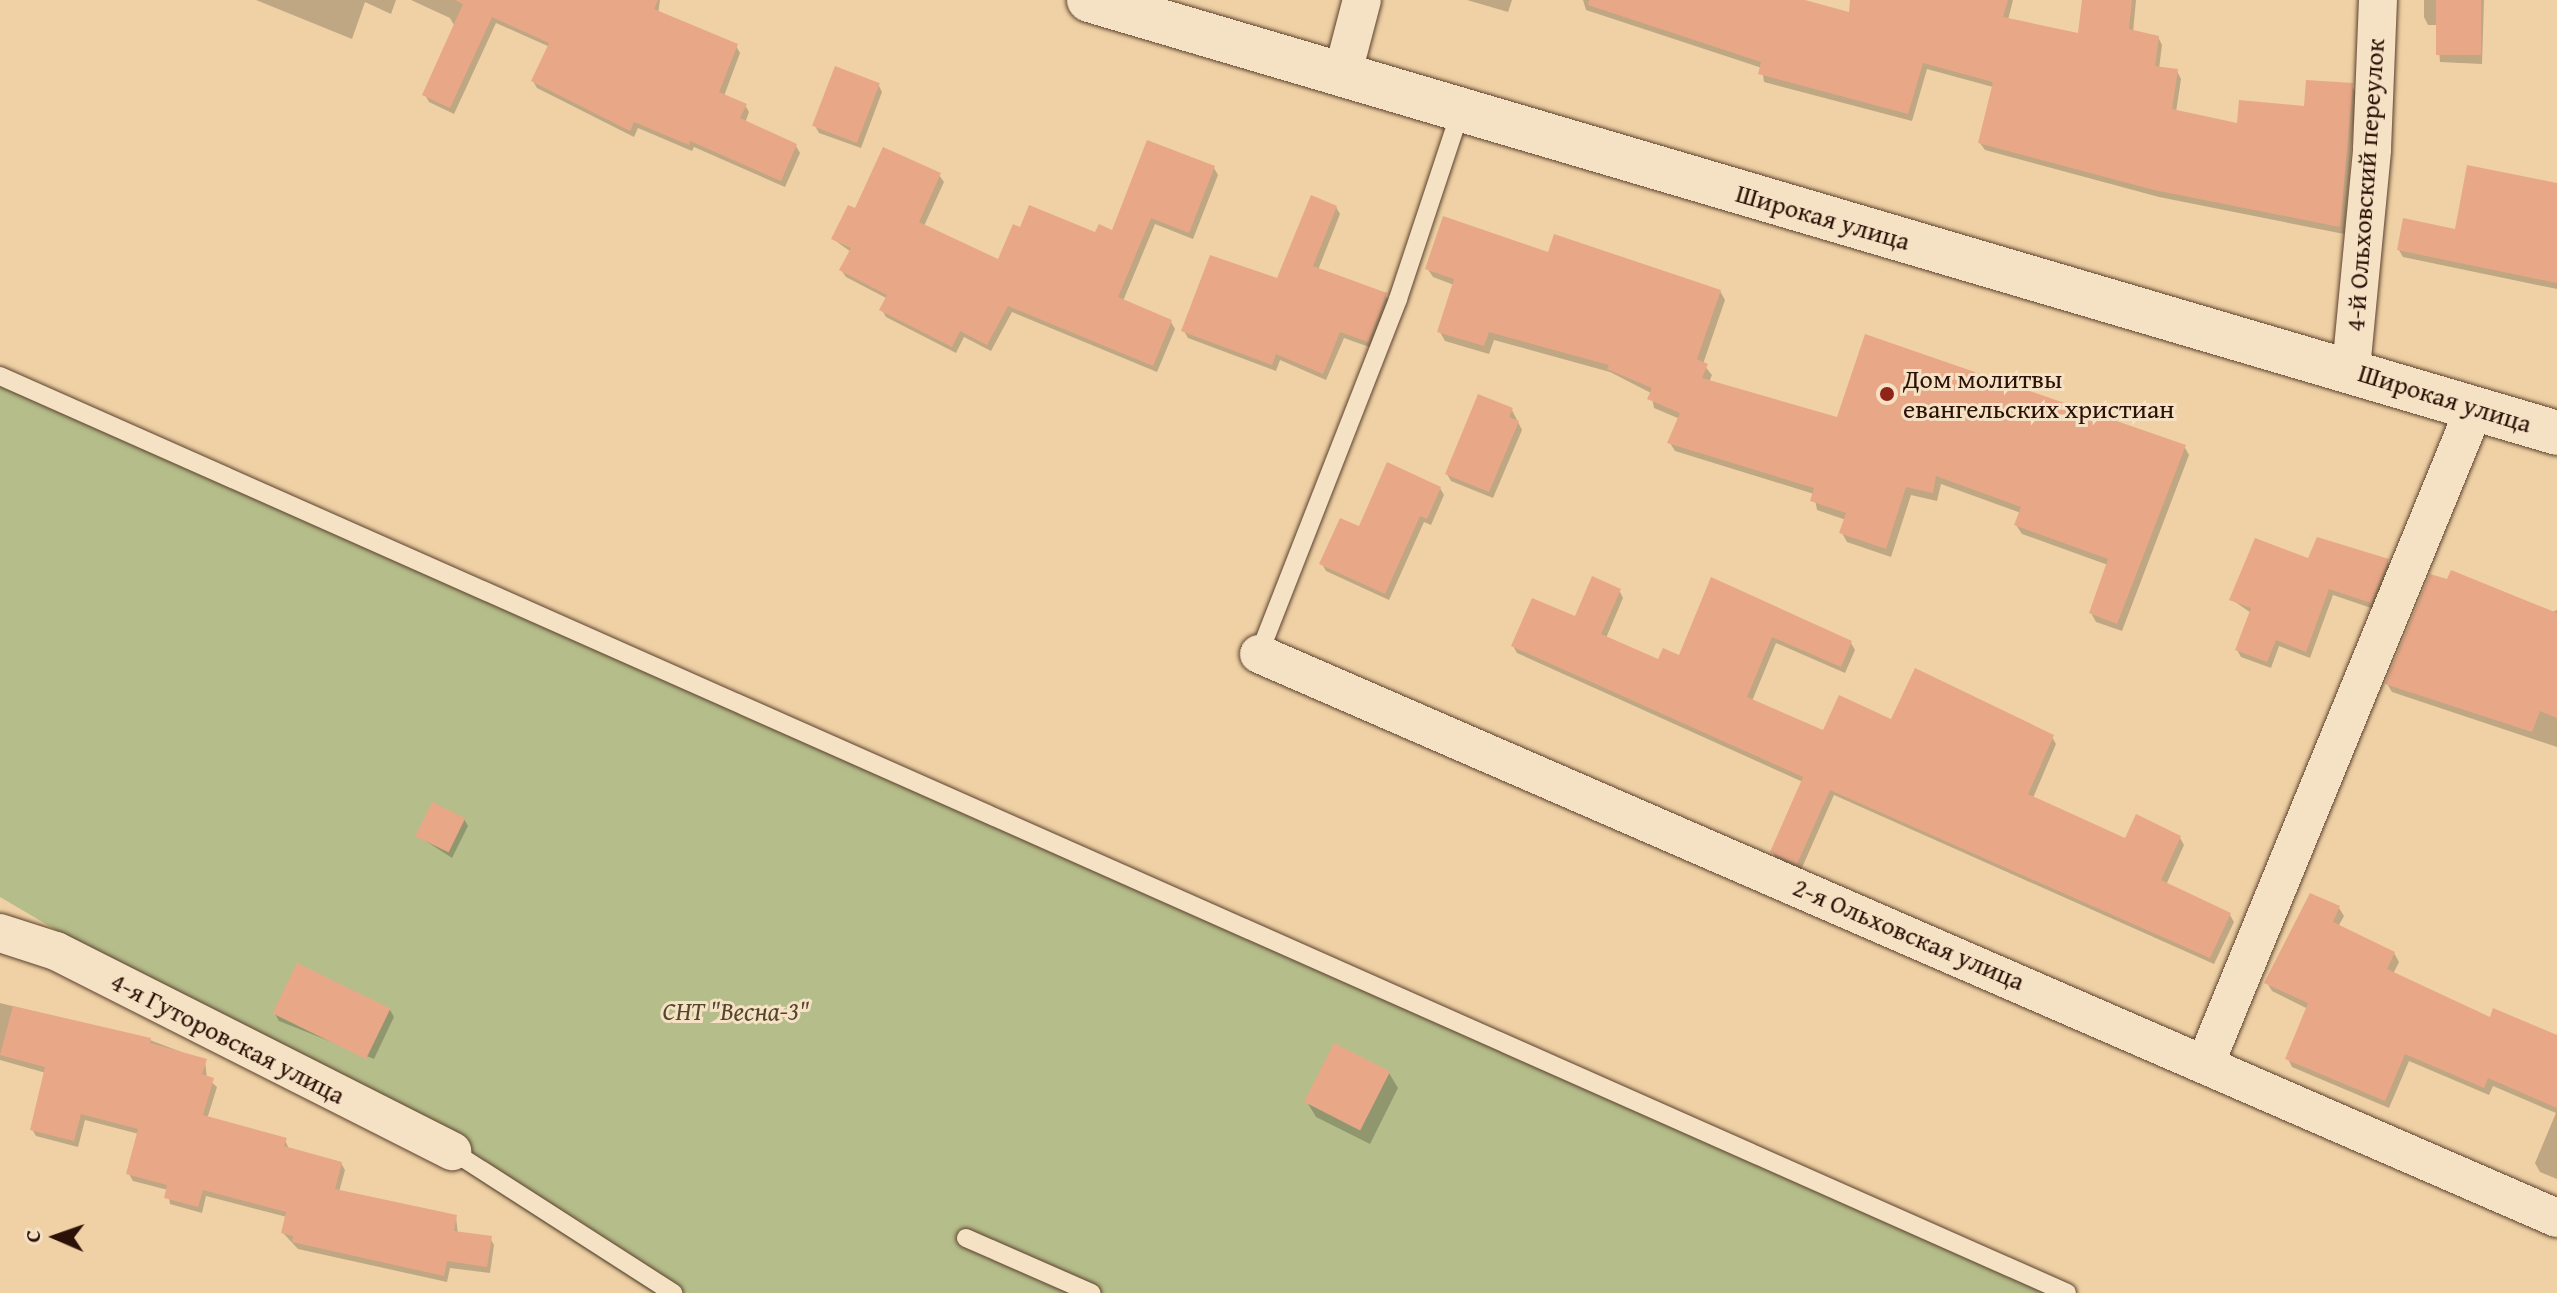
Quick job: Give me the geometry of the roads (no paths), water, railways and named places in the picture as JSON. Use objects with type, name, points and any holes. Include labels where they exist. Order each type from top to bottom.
[{"type":"street","name":"Широкая улица","points":[[1089,0],[1460,113],[2351,369],[2557,433]]},
{"type":"street","points":[[1342,76],[1362,0]]},
{"type":"street","name":"4-й Ольховский переулок","points":[[2351,369],[2372,149],[2378,0]]},
{"type":"street","points":[[2206,1062],[2475,407]]},
{"type":"street","name":"2-я Ольховская улица","points":[[1259,654],[2206,1062],[2557,1218]]},
{"type":"street","name":"4-я Гуторовская улица","points":[[0,933],[56,951],[452,1151]]},
{"type":"lane","points":[[1259,654],[1398,299],[1460,113]]},
{"type":"lane","points":[[0,376],[2067,1293]]},
{"type":"lane","points":[[452,1151],[673,1293]]},
{"type":"lane","points":[[966,1238],[1091,1293]]},
{"type":"place","name":"Дом молитвы евангельских христиан","points":[[1887,394]]},
{"type":"park label","name":"СНТ \"Весна-3\"","points":[[736,1011]]}]
